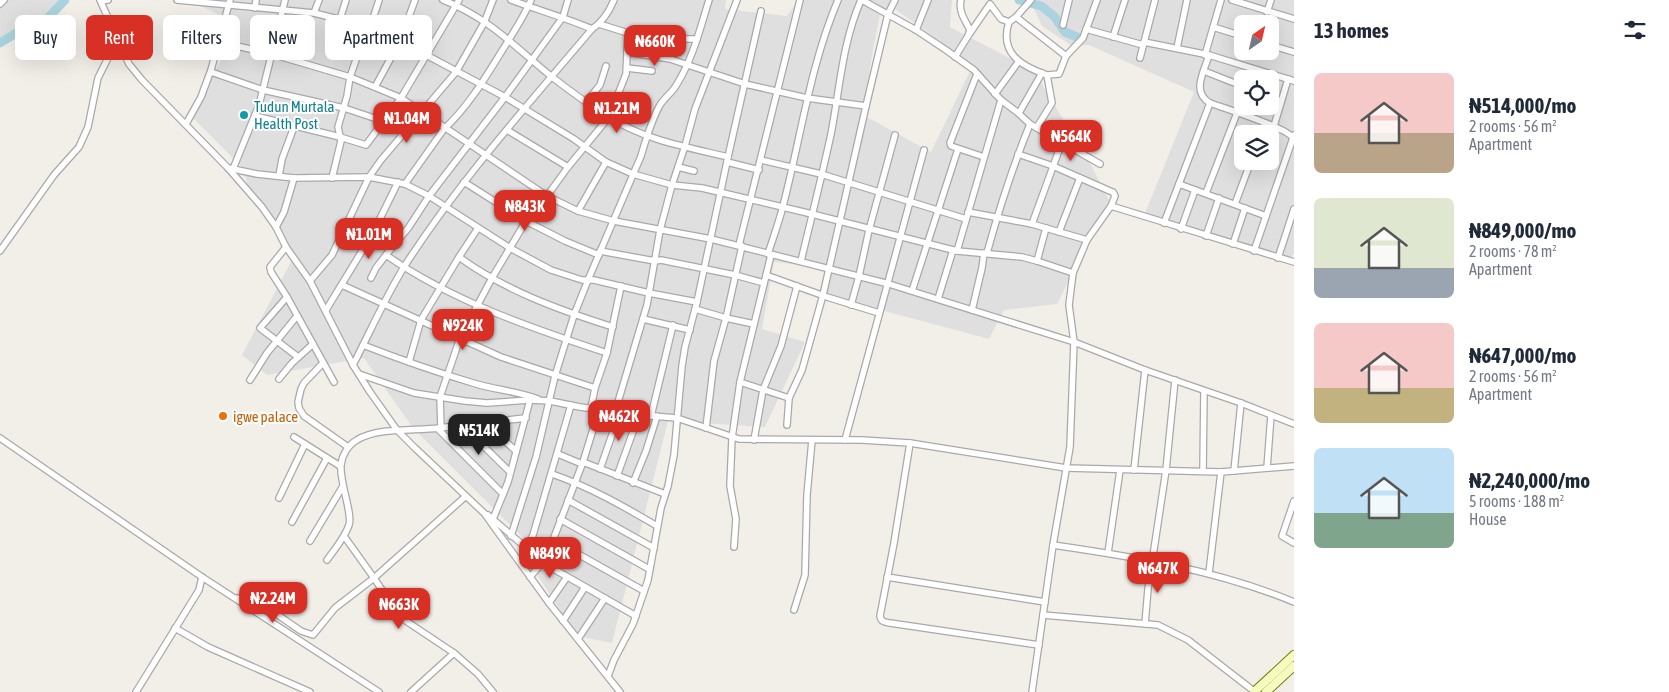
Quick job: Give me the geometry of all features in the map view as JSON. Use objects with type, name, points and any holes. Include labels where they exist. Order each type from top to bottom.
[{"type":"main road","points":[[1255,692],[1294,655]]},
{"type":"main road","points":[[1266,692],[1294,666]]},
{"type":"street","points":[[0,4],[4,0]]},
{"type":"street","points":[[106,15],[100,1],[108,0]]},
{"type":"street","points":[[182,0],[229,3],[255,8],[325,16]]},
{"type":"street","points":[[255,8],[256,0]]},
{"type":"street","points":[[281,15],[285,0]]},
{"type":"street","points":[[314,13],[319,0]]},
{"type":"street","points":[[341,15],[346,0]]},
{"type":"street","points":[[374,15],[379,0]]},
{"type":"street","points":[[410,15],[415,0]]},
{"type":"street","points":[[443,0],[457,3],[485,22],[552,77],[609,117],[646,136],[685,146],[759,170]]},
{"type":"street","points":[[310,281],[332,254],[370,177],[381,160],[456,72],[485,22],[493,0]]},
{"type":"street","points":[[511,0],[563,17],[592,29]]},
{"type":"street","points":[[405,184],[444,129],[481,84],[509,40],[531,0]]},
{"type":"street","points":[[371,278],[376,268],[409,228],[429,196],[505,97],[563,17],[568,0]]},
{"type":"street","points":[[353,365],[404,268],[445,207],[592,29],[599,24],[609,11],[614,0]]},
{"type":"street","points":[[511,536],[536,457],[555,376],[574,315],[634,174],[646,136],[659,107],[674,89],[687,65],[709,0]]},
{"type":"street","points":[[600,469],[618,412],[643,319],[660,230],[672,185],[708,72],[737,0]]},
{"type":"street","points":[[706,428],[714,361],[726,318],[751,200],[800,0]]},
{"type":"street","points":[[734,547],[736,519],[730,486],[732,438],[740,382],[816,62],[838,0]]},
{"type":"street","points":[[801,261],[831,133],[852,22],[862,0],[916,30],[955,57],[978,74],[1000,100],[1019,113],[1030,124],[1100,164]]},
{"type":"street","points":[[787,425],[789,398],[802,370],[823,295],[888,14],[895,0]]},
{"type":"street","points":[[916,30],[928,0]]},
{"type":"street","points":[[961,0],[961,11],[970,30],[968,36]]},
{"type":"street","points":[[984,0],[990,4],[1001,19],[1009,22]]},
{"type":"street","points":[[1031,0],[1009,22],[1006,38],[1011,53],[1023,66],[1044,74],[1059,74]]},
{"type":"street","points":[[1063,25],[1069,0]]},
{"type":"street","points":[[1049,86],[1059,74],[1066,56],[1083,38],[1097,0]]},
{"type":"street","points":[[1113,37],[1125,0]]},
{"type":"street","points":[[1140,58],[1155,0]]},
{"type":"street","points":[[1177,48],[1188,0]]},
{"type":"street","points":[[1221,0],[1200,85],[1200,94],[1203,99],[1210,103],[1234,112]]},
{"type":"street","points":[[1236,0],[1267,12],[1294,19]]},
{"type":"street","points":[[1267,12],[1271,0]]},
{"type":"street","points":[[432,46],[457,3]]},
{"type":"street","points":[[955,57],[990,4]]},
{"type":"street","points":[[608,676],[636,616],[654,548],[657,526],[674,455],[682,366],[761,11]]},
{"type":"street","points":[[1016,17],[1066,56]]},
{"type":"street","points":[[599,24],[626,31],[629,34],[676,39],[697,39]]},
{"type":"street","points":[[1213,27],[1234,34]]},
{"type":"street","points":[[1086,29],[1143,44],[1177,48],[1207,55],[1291,80],[1274,125]]},
{"type":"street","points":[[503,494],[439,428],[440,397],[460,338],[492,278],[526,221],[609,117],[626,74],[626,46],[629,34]]},
{"type":"street","points":[[1279,48],[1294,52]]},
{"type":"street","points":[[627,52],[661,57],[746,84],[807,98],[866,106]]},
{"type":"street","points":[[432,58],[505,97],[574,139],[606,162],[634,174],[672,185],[721,192],[955,251],[986,253],[1037,261],[1073,273]]},
{"type":"street","points":[[0,251],[54,175],[78,147],[88,127],[98,78],[107,60]]},
{"type":"street","points":[[127,60],[142,80],[230,168],[262,207],[310,281],[353,365],[397,430],[484,513],[543,562],[636,616]]},
{"type":"street","points":[[186,124],[201,97],[214,60]]},
{"type":"street","points":[[230,168],[255,116],[270,60]]},
{"type":"street","points":[[293,60],[350,76],[401,98],[444,129],[470,143],[546,195],[578,211],[614,221],[741,246],[889,284],[1074,342],[1294,424]]},
{"type":"street","points":[[332,178],[340,141],[338,127],[350,76],[356,60]]},
{"type":"street","points":[[375,87],[390,60]]},
{"type":"street","points":[[255,116],[366,145],[401,98],[424,60]]},
{"type":"street","points":[[995,94],[1019,61]]},
{"type":"street","points":[[587,101],[600,84],[606,66]]},
{"type":"street","points":[[627,68],[652,72]]},
{"type":"street","points":[[1204,71],[1234,83]]},
{"type":"street","points":[[211,72],[263,90],[344,108],[383,121]]},
{"type":"street","points":[[978,74],[950,143],[951,146],[958,149],[984,157]]},
{"type":"street","points":[[1037,127],[1052,102],[1049,86],[1044,74]]},
{"type":"street","points":[[1019,113],[1044,74]]},
{"type":"street","points":[[938,299],[966,219],[1000,100]]},
{"type":"street","points":[[1164,223],[1210,103]]},
{"type":"street","points":[[1206,194],[1236,115]]},
{"type":"street","points":[[1243,115],[1271,125]]},
{"type":"street","points":[[972,310],[986,253],[1018,154],[1030,124]]},
{"type":"street","points":[[279,176],[282,159],[294,126]]},
{"type":"street","points":[[1254,251],[1292,146],[1293,136],[1279,128]]},
{"type":"street","points":[[508,130],[568,168]]},
{"type":"street","points":[[851,305],[895,135]]},
{"type":"street","points":[[1032,224],[1062,142]]},
{"type":"street","points":[[912,291],[958,149]]},
{"type":"street","points":[[845,440],[924,150]]},
{"type":"street","points":[[1018,154],[1053,166],[1113,192],[1115,196],[1111,206],[1087,240],[1073,273],[1069,305],[1074,342],[1070,447],[1053,544],[1032,692]]},
{"type":"street","points":[[761,160],[821,174],[966,219]]},
{"type":"street","points":[[578,211],[606,162]]},
{"type":"street","points":[[678,167],[694,171]]},
{"type":"street","points":[[230,168],[257,174],[294,178],[370,177],[405,184],[429,196],[510,248],[551,270],[582,280],[697,302]]},
{"type":"street","points":[[1235,204],[1248,170]]},
{"type":"street","points":[[276,227],[284,212],[294,178]]},
{"type":"street","points":[[1059,232],[1080,178]]},
{"type":"street","points":[[326,310],[373,233],[398,182]]},
{"type":"street","points":[[464,182],[526,221],[565,242],[600,253],[655,261],[661,260],[736,275],[764,283]]},
{"type":"street","points":[[1179,184],[1266,216]]},
{"type":"street","points":[[1181,229],[1195,190]]},
{"type":"street","points":[[1206,236],[1219,198]]},
{"type":"street","points":[[1111,206],[1181,229],[1294,262]]},
{"type":"street","points":[[1233,244],[1245,208]]},
{"type":"street","points":[[1278,258],[1294,209]]},
{"type":"street","points":[[968,212],[1032,224],[1087,240]]},
{"type":"street","points":[[409,362],[421,320],[478,228]]},
{"type":"street","points":[[1037,261],[1046,228]]},
{"type":"street","points":[[286,246],[270,267],[271,272],[298,316],[334,382]]},
{"type":"street","points":[[386,255],[404,268],[478,305],[512,320],[606,353]]},
{"type":"street","points":[[459,257],[492,278],[574,315],[612,327]]},
{"type":"street","points":[[766,275],[879,313]]},
{"type":"street","points":[[342,285],[501,358],[595,388]]},
{"type":"street","points":[[590,408],[606,353],[621,286]]},
{"type":"street","points":[[754,440],[763,390],[781,346],[797,286]]},
{"type":"street","points":[[287,297],[260,328],[298,357]]},
{"type":"street","points":[[695,310],[754,324]]},
{"type":"street","points":[[250,380],[276,340],[298,316]]},
{"type":"street","points":[[643,319],[690,330]]},
{"type":"street","points":[[633,483],[646,451],[673,325]]},
{"type":"street","points":[[278,379],[313,344]]},
{"type":"street","points":[[363,345],[474,384],[525,394],[541,400]]},
{"type":"street","points":[[323,363],[304,383],[298,402],[299,408],[304,416],[348,447]]},
{"type":"street","points":[[1134,470],[1145,370]]},
{"type":"street","points":[[359,374],[414,393],[465,401],[487,403],[541,400],[599,410],[678,418],[732,438],[910,443],[1066,468],[1221,472],[1294,466]]},
{"type":"street","points":[[1144,624],[1166,470],[1175,380]]},
{"type":"street","points":[[740,382],[789,398]]},
{"type":"street","points":[[1203,471],[1204,391]]},
{"type":"street","points":[[493,519],[510,472],[530,400]]},
{"type":"street","points":[[1234,471],[1240,403]]},
{"type":"street","points":[[526,548],[533,535],[571,405]]},
{"type":"street","points":[[530,578],[543,562],[582,463],[599,410]]},
{"type":"street","points":[[617,476],[639,415]]},
{"type":"street","points":[[1267,468],[1271,415]]},
{"type":"street","points":[[327,560],[350,524],[340,466],[342,456],[356,440],[366,436],[397,430],[462,426],[526,418]]},
{"type":"street","points":[[485,422],[516,451]]},
{"type":"street","points":[[462,426],[510,472]]},
{"type":"street","points":[[294,437],[340,466]]},
{"type":"street","points":[[0,438],[202,577],[379,692]]},
{"type":"street","points":[[794,610],[805,575],[807,495],[812,440]]},
{"type":"street","points":[[910,443],[880,616],[884,622],[1039,645]]},
{"type":"street","points":[[279,498],[305,444]]},
{"type":"street","points":[[558,454],[665,494]]},
{"type":"street","points":[[292,522],[327,458]]},
{"type":"street","points":[[1108,553],[1120,470]]},
{"type":"street","points":[[1209,573],[1221,472]]},
{"type":"street","points":[[552,474],[575,482],[609,498],[657,526]]},
{"type":"street","points":[[310,541],[343,486]]},
{"type":"street","points":[[235,598],[262,604],[301,631],[313,635],[336,608],[374,578],[466,496]]},
{"type":"street","points":[[568,500],[654,548]]},
{"type":"street","points":[[1294,501],[1282,536],[1294,543]]},
{"type":"street","points":[[484,513],[530,578],[620,692]]},
{"type":"street","points":[[560,519],[649,569]]},
{"type":"street","points":[[344,536],[400,617],[454,653],[478,674],[493,692]]},
{"type":"street","points":[[552,540],[644,591]]},
{"type":"street","points":[[1053,544],[1153,561],[1209,573],[1260,588],[1294,602]]},
{"type":"street","points":[[136,692],[199,590],[202,577]]},
{"type":"street","points":[[549,603],[567,577]]},
{"type":"street","points":[[887,577],[1045,602]]},
{"type":"street","points":[[563,621],[585,587]]},
{"type":"street","points":[[578,639],[605,598]]},
{"type":"street","points":[[1043,615],[1158,625],[1188,640],[1255,692]]},
{"type":"street","points":[[175,628],[208,647],[310,692]]},
{"type":"street","points":[[411,692],[454,653]]},
{"type":"shaded area","points":[[0,0],[67,0],[63,8],[47,15],[15,15],[15,37],[0,45]]},
{"type":"shaded area","points":[[189,0],[726,0],[725,9],[787,16],[798,0],[952,0],[950,27],[1034,71],[1092,167],[1109,200],[1057,304],[1004,310],[989,339],[877,309],[817,297],[829,268],[774,262],[762,329],[805,342],[765,427],[668,421],[612,643],[577,636],[536,573],[522,537],[413,428],[364,358],[267,375],[242,355],[293,258],[250,196],[244,169],[191,116],[221,60],[240,60],[240,15],[220,15]],"holes":[[[895,9],[973,65],[931,152],[863,115],[880,14]]]},
{"type":"shaded area","points":[[1030,0],[1294,0],[1294,253],[1290,259],[1144,216],[1194,92],[1089,45],[1072,46],[1042,26]]},
{"type":"waterway","points":[[0,43],[31,24],[43,23],[65,0]]},
{"type":"waterway","points":[[1019,0],[1041,6],[1054,16],[1065,32],[1079,38]]},
{"type":"place","name":"Tudun Murtala Health Post","points":[[244,115]]},
{"type":"place","name":"igwe palace","points":[[223,416]]}]
